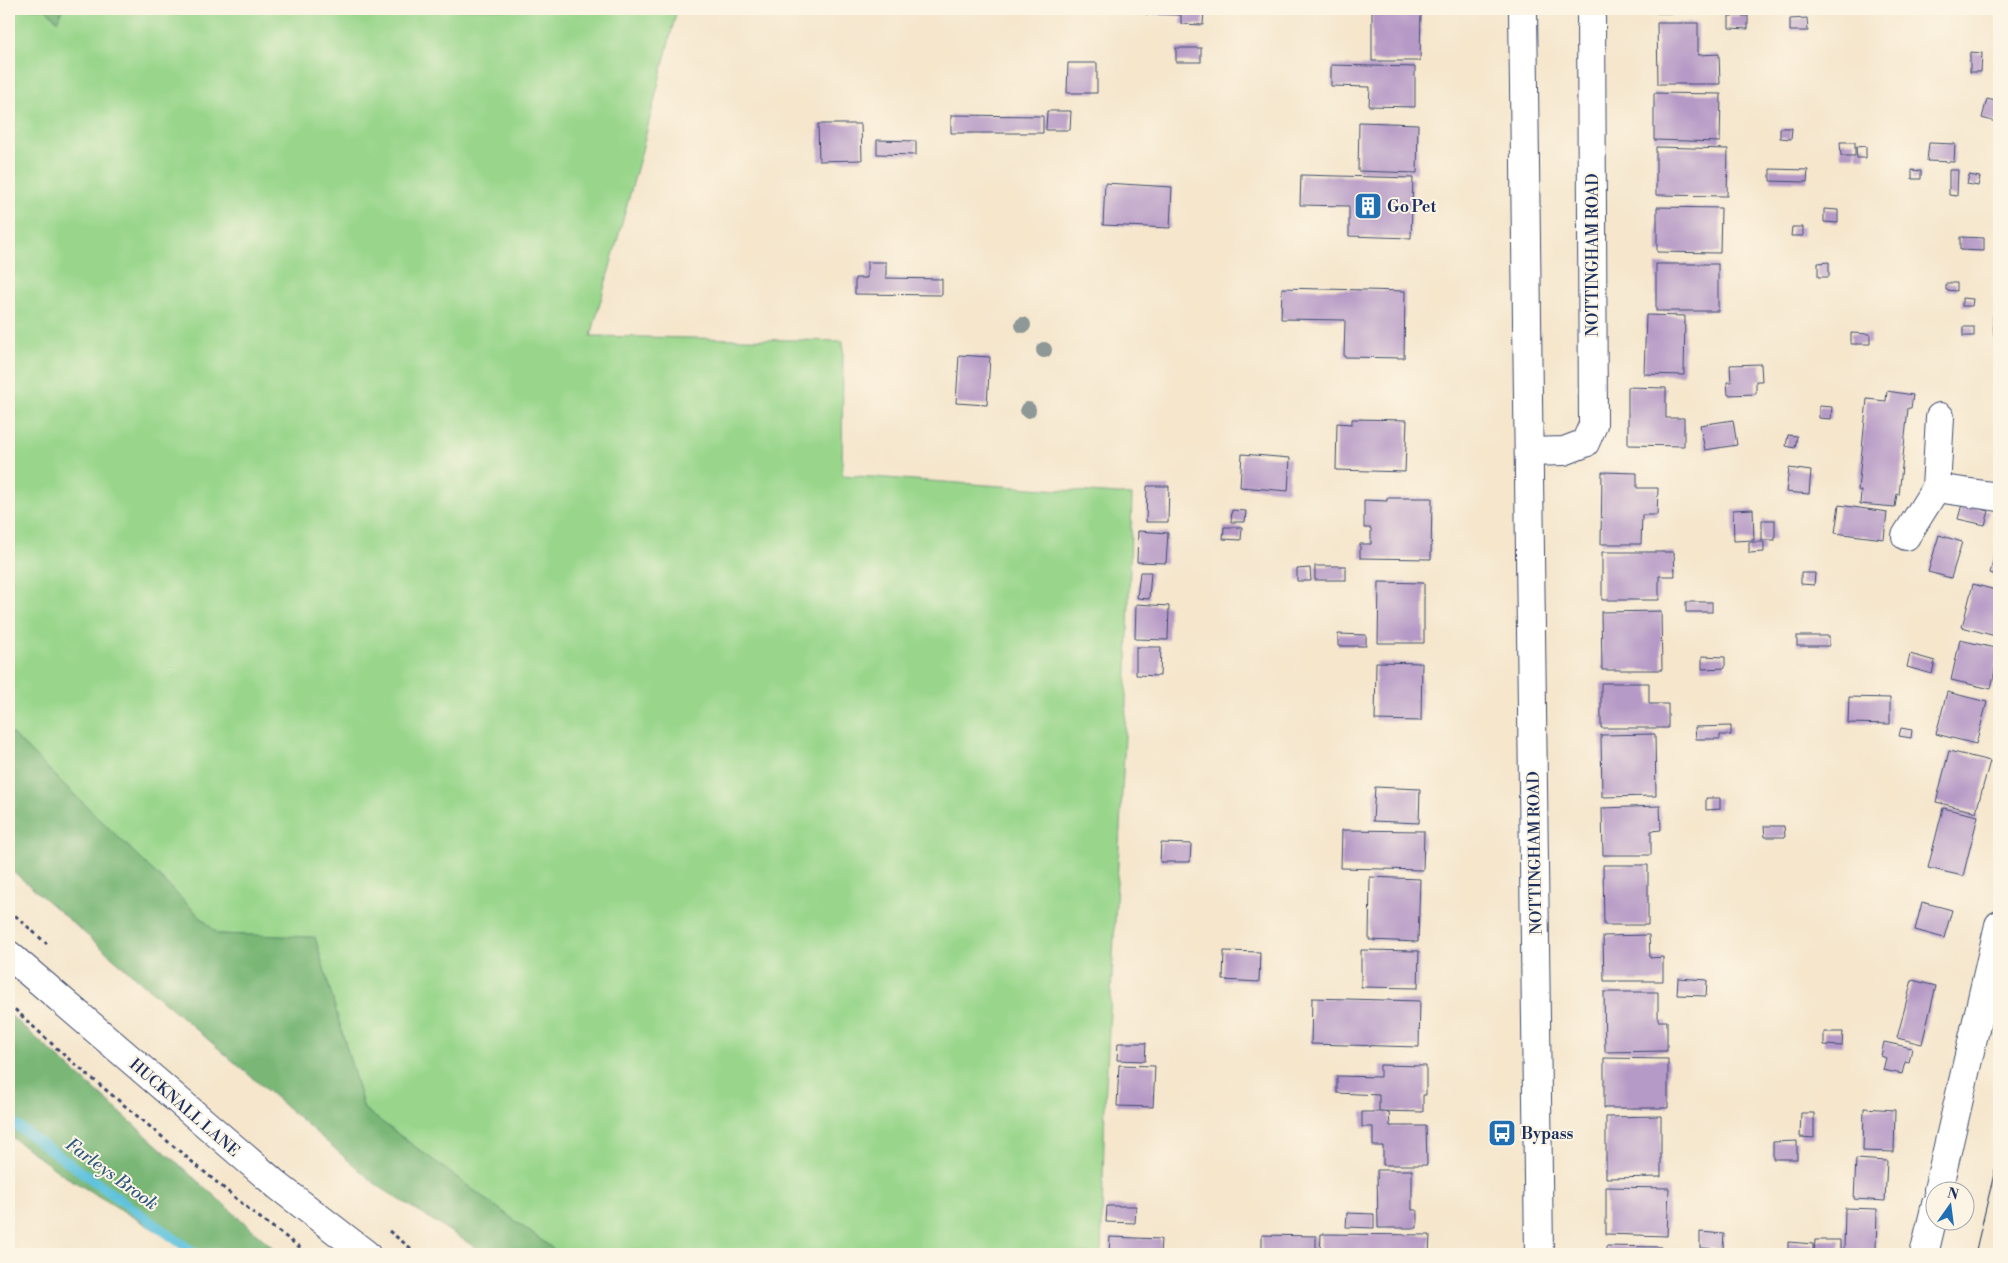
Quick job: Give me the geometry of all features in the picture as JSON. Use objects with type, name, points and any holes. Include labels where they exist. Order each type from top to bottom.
[{"type":"street","name":"NOTTINGHAM ROAD","points":[[1524,9],[1539,1254]]},
{"type":"street","name":"NOTTINGHAM ROAD","points":[[1529,452],[1564,451],[1585,443],[1593,425],[1590,9]]},
{"type":"street","points":[[1906,536],[1936,488],[1940,417]]},
{"type":"street","points":[[1936,488],[1999,497]]},
{"type":"street","points":[[1940,1180],[1999,925]]},
{"type":"street","name":"HUCKNALL LANE","points":[[9,956],[278,1186],[366,1254]]},
{"type":"street","points":[[1924,1254],[1930,1230]]},
{"type":"path","points":[[9,1004],[64,1055],[234,1197],[309,1254]]},
{"type":"green space","points":[[9,9],[46,9],[57,21],[62,9],[677,9],[641,154],[591,336],[843,341],[842,475],[1132,495],[1125,736],[1105,1103],[1101,1254],[560,1254],[364,1109],[315,938],[218,934],[9,731]]},
{"type":"green space","points":[[46,9],[62,9],[58,21]]},
{"type":"green space","points":[[9,731],[218,934],[315,937],[364,1109],[560,1254],[486,1254],[378,1186],[9,868]]},
{"type":"green space","points":[[9,1014],[280,1254],[195,1254],[63,1175],[9,1135]]},
{"type":"building","points":[[1145,9],[1204,9],[1203,25],[1181,24],[1181,15],[1145,14]]},
{"type":"building","points":[[1372,9],[1421,9],[1420,61],[1372,61]]},
{"type":"building","points":[[1657,9],[1697,9],[1697,13],[1657,13]]},
{"type":"building","points":[[1729,16],[1748,16],[1748,29],[1729,28]]},
{"type":"building","points":[[1807,18],[1808,31],[1790,31],[1790,19]]},
{"type":"building","points":[[1657,23],[1698,23],[1698,55],[1719,54],[1720,84],[1658,84]]},
{"type":"building","points":[[1176,48],[1201,48],[1201,62],[1176,62]]},
{"type":"building","points":[[1970,52],[1982,53],[1981,72],[1970,72]]},
{"type":"building","points":[[1068,63],[1097,63],[1097,93],[1067,93]]},
{"type":"building","points":[[1331,65],[1415,67],[1415,107],[1369,106],[1370,87],[1331,86]]},
{"type":"building","points":[[1654,93],[1721,94],[1720,142],[1654,140]]},
{"type":"building","points":[[1987,99],[1999,102],[1996,122],[1982,118]]},
{"type":"building","points":[[1047,111],[1071,111],[1070,130],[1046,130]]},
{"type":"building","points":[[951,115],[1043,116],[1043,133],[951,133]]},
{"type":"building","points":[[1359,122],[1418,124],[1417,173],[1358,171]]},
{"type":"building","points":[[818,124],[861,124],[862,160],[819,161]]},
{"type":"building","points":[[1780,128],[1792,128],[1791,139],[1780,138]]},
{"type":"building","points":[[877,140],[916,141],[916,155],[877,154]]},
{"type":"building","points":[[1840,142],[1855,142],[1855,156],[1841,156]]},
{"type":"building","points":[[1929,143],[1955,144],[1954,162],[1927,161]]},
{"type":"building","points":[[1866,146],[1866,158],[1857,158],[1856,147]]},
{"type":"building","points":[[1656,147],[1728,149],[1727,196],[1656,195]]},
{"type":"building","points":[[1770,169],[1808,170],[1807,182],[1770,181]]},
{"type":"building","points":[[1912,170],[1921,171],[1921,179],[1912,179]]},
{"type":"building","points":[[1949,170],[1958,170],[1957,196],[1949,195]]},
{"type":"building","name":"Go Pet","points":[[1301,175],[1413,178],[1411,238],[1349,236],[1349,206],[1300,205]]},
{"type":"building","points":[[1969,175],[1980,177],[1978,186],[1967,184]]},
{"type":"building","points":[[1105,183],[1172,187],[1170,228],[1103,225]]},
{"type":"building","points":[[1657,207],[1721,208],[1720,253],[1657,252]]},
{"type":"building","points":[[1824,209],[1838,210],[1838,223],[1824,222]]},
{"type":"building","points":[[1792,227],[1803,227],[1803,236],[1791,236]]},
{"type":"building","points":[[1960,237],[1984,238],[1984,251],[1960,250]]},
{"type":"building","points":[[867,262],[886,262],[886,278],[942,279],[942,295],[855,294],[855,278],[867,278]]},
{"type":"building","points":[[1829,262],[1829,277],[1818,277],[1818,263]]},
{"type":"building","points":[[1656,264],[1718,264],[1718,311],[1656,311]]},
{"type":"building","points":[[1946,283],[1957,283],[1957,291],[1946,290]]},
{"type":"building","points":[[1282,288],[1405,291],[1404,358],[1344,357],[1345,320],[1281,319]]},
{"type":"building","points":[[1962,298],[1973,299],[1972,306],[1962,306]]},
{"type":"building","points":[[1646,315],[1685,316],[1684,375],[1644,374]]},
{"type":"building","points":[[1994,319],[1999,319],[1999,335],[1994,335]]},
{"type":"building","points":[[1963,327],[1974,327],[1974,336],[1963,336]]},
{"type":"building","points":[[1851,333],[1870,334],[1870,344],[1851,344]]},
{"type":"building","points":[[959,355],[990,357],[987,405],[956,403]]},
{"type":"building","points":[[1761,364],[1762,381],[1756,381],[1756,394],[1728,395],[1727,382],[1731,382],[1730,365]]},
{"type":"building","points":[[1628,387],[1666,388],[1666,418],[1684,418],[1684,446],[1628,445]]},
{"type":"building","points":[[1887,391],[1913,395],[1911,408],[1908,408],[1899,495],[1897,494],[1895,507],[1860,504],[1861,491],[1858,490],[1867,399],[1886,401]]},
{"type":"building","points":[[1819,406],[1832,407],[1831,419],[1819,418]]},
{"type":"building","points":[[1352,419],[1407,420],[1405,472],[1336,470],[1337,423],[1352,424]]},
{"type":"building","points":[[1733,420],[1737,445],[1705,450],[1700,425]]},
{"type":"building","points":[[1788,435],[1797,436],[1795,448],[1786,446]]},
{"type":"building","points":[[1242,454],[1290,458],[1288,491],[1240,487]]},
{"type":"building","points":[[1789,468],[1811,471],[1809,494],[1786,492]]},
{"type":"building","points":[[1602,472],[1637,473],[1637,488],[1658,488],[1657,515],[1642,515],[1641,544],[1601,544]]},
{"type":"building","points":[[1147,486],[1169,486],[1168,522],[1146,522]]},
{"type":"building","points":[[1387,498],[1432,498],[1431,559],[1360,558],[1360,544],[1371,544],[1371,528],[1364,528],[1364,500],[1387,501]]},
{"type":"building","points":[[1962,504],[1989,511],[1985,525],[1958,519]]},
{"type":"building","points":[[1839,505],[1887,512],[1884,539],[1835,533]]},
{"type":"building","points":[[1753,509],[1754,540],[1734,541],[1733,510]]},
{"type":"building","points":[[1232,510],[1246,511],[1245,522],[1231,522]]},
{"type":"building","points":[[1762,520],[1775,520],[1775,540],[1762,540]]},
{"type":"building","points":[[1224,527],[1242,527],[1241,540],[1223,539]]},
{"type":"building","points":[[1138,531],[1168,533],[1166,563],[1137,562]]},
{"type":"building","points":[[1939,535],[1962,542],[1951,578],[1928,572]]},
{"type":"building","points":[[1999,540],[1999,576],[1990,573]]},
{"type":"building","points":[[1749,542],[1764,542],[1764,552],[1749,553]]},
{"type":"building","points":[[1602,552],[1674,552],[1675,576],[1659,576],[1659,600],[1602,600]]},
{"type":"building","points":[[1315,566],[1346,566],[1346,580],[1315,580]]},
{"type":"building","points":[[1310,568],[1311,581],[1297,581],[1297,569]]},
{"type":"building","points":[[1140,572],[1151,572],[1149,599],[1137,598]]},
{"type":"building","points":[[1801,573],[1815,573],[1814,585],[1801,584]]},
{"type":"building","points":[[1379,582],[1424,583],[1424,643],[1378,643]]},
{"type":"building","points":[[1973,584],[1999,591],[1999,637],[1962,627]]},
{"type":"building","points":[[1686,602],[1712,602],[1712,612],[1686,612]]},
{"type":"building","points":[[1136,604],[1169,606],[1168,640],[1135,639]]},
{"type":"building","points":[[1661,611],[1662,670],[1602,670],[1601,612]]},
{"type":"building","points":[[1338,634],[1366,635],[1366,646],[1338,646]]},
{"type":"building","points":[[1797,636],[1829,636],[1829,646],[1797,646]]},
{"type":"building","points":[[1960,640],[1999,649],[1991,689],[1951,680]]},
{"type":"building","points":[[1136,647],[1161,647],[1160,676],[1136,675]]},
{"type":"building","points":[[1910,654],[1935,661],[1932,674],[1907,667]]},
{"type":"building","points":[[1702,656],[1725,657],[1725,668],[1702,669]]},
{"type":"building","points":[[1376,662],[1422,663],[1421,721],[1375,720]]},
{"type":"building","points":[[1601,683],[1649,683],[1649,704],[1668,704],[1668,728],[1601,728]]},
{"type":"building","points":[[1947,692],[1987,702],[1976,744],[1936,734]]},
{"type":"building","points":[[1849,697],[1890,698],[1890,724],[1848,723]]},
{"type":"building","points":[[1731,726],[1731,735],[1720,735],[1720,739],[1696,739],[1695,727]]},
{"type":"building","points":[[1901,728],[1912,730],[1911,738],[1899,736]]},
{"type":"building","points":[[1655,734],[1656,796],[1602,797],[1601,735]]},
{"type":"building","points":[[1949,751],[1990,761],[1976,812],[1936,802]]},
{"type":"building","points":[[1375,787],[1420,789],[1419,823],[1373,821]]},
{"type":"building","points":[[1706,798],[1720,798],[1720,809],[1706,810]]},
{"type":"building","points":[[1660,806],[1661,830],[1651,831],[1651,855],[1603,855],[1602,808]]},
{"type":"building","points":[[1943,808],[1978,816],[1963,876],[1928,868]]},
{"type":"building","points":[[1764,826],[1784,826],[1785,837],[1765,837]]},
{"type":"building","points":[[1342,830],[1424,831],[1423,870],[1341,868]]},
{"type":"building","points":[[1161,843],[1191,844],[1190,862],[1160,862]]},
{"type":"building","points":[[1603,865],[1648,865],[1648,925],[1604,925]]},
{"type":"building","points":[[1370,877],[1420,879],[1418,942],[1369,940]]},
{"type":"building","points":[[1922,902],[1952,910],[1944,938],[1915,930]]},
{"type":"building","points":[[1649,935],[1650,958],[1663,957],[1663,981],[1604,981],[1603,936]]},
{"type":"building","points":[[1361,950],[1419,951],[1418,988],[1361,987]]},
{"type":"building","points":[[1224,951],[1260,952],[1259,982],[1223,980]]},
{"type":"building","points":[[1678,978],[1707,980],[1706,996],[1677,995]]},
{"type":"building","points":[[1912,980],[1936,986],[1922,1044],[1897,1038]]},
{"type":"building","points":[[1604,992],[1658,992],[1658,1021],[1667,1021],[1667,1051],[1605,1052]]},
{"type":"building","points":[[1312,998],[1420,1001],[1419,1047],[1311,1044]]},
{"type":"building","points":[[1824,1032],[1843,1032],[1842,1046],[1824,1045]]},
{"type":"building","points":[[1884,1042],[1912,1048],[1909,1063],[1905,1062],[1902,1074],[1883,1070],[1886,1058],[1881,1056]]},
{"type":"building","points":[[1118,1043],[1146,1043],[1145,1061],[1117,1060]]},
{"type":"building","points":[[1604,1058],[1668,1059],[1668,1108],[1604,1108]]},
{"type":"building","points":[[1119,1065],[1155,1066],[1153,1107],[1117,1106]]},
{"type":"building","points":[[1380,1065],[1426,1066],[1426,1095],[1423,1095],[1423,1112],[1379,1111],[1379,1095],[1337,1093],[1337,1076],[1380,1077]]},
{"type":"building","points":[[1864,1108],[1895,1110],[1894,1152],[1863,1151]]},
{"type":"building","points":[[1362,1112],[1389,1112],[1390,1126],[1426,1126],[1427,1165],[1383,1165],[1383,1146],[1373,1146],[1373,1127],[1362,1127]]},
{"type":"building","points":[[1801,1113],[1814,1113],[1814,1138],[1800,1137]]},
{"type":"building","points":[[1661,1116],[1661,1177],[1606,1178],[1606,1117]]},
{"type":"building","points":[[1797,1141],[1797,1159],[1773,1159],[1773,1142]]},
{"type":"building","points":[[1856,1159],[1887,1161],[1885,1201],[1854,1199]]},
{"type":"building","points":[[1377,1170],[1412,1170],[1412,1210],[1417,1210],[1417,1228],[1378,1228]]},
{"type":"building","points":[[1606,1187],[1669,1188],[1667,1236],[1606,1234]]},
{"type":"building","points":[[1107,1206],[1136,1206],[1135,1223],[1106,1222]]},
{"type":"building","points":[[1845,1208],[1877,1209],[1876,1251],[1844,1250]]},
{"type":"building","points":[[1347,1213],[1374,1214],[1374,1228],[1346,1227]]},
{"type":"building","points":[[1700,1232],[1724,1234],[1723,1249],[1700,1248]]},
{"type":"building","points":[[1321,1234],[1430,1235],[1429,1254],[1320,1254]]},
{"type":"building","points":[[1262,1235],[1316,1236],[1316,1254],[1262,1254]]},
{"type":"building","points":[[1110,1237],[1161,1239],[1160,1254],[1109,1254]]},
{"type":"building","points":[[1815,1240],[1840,1240],[1840,1254],[1814,1254]]},
{"type":"building","points":[[1788,1242],[1813,1244],[1813,1254],[1788,1254]]},
{"type":"building","points":[[1606,1246],[1661,1247],[1661,1254],[1606,1254]]},
{"type":"waterway","name":"Farleys Brook","points":[[9,1120],[196,1254]]},
{"type":"tram line","points":[[1975,1254],[1999,1153]]},
{"type":"place","name":"Go Pet","points":[[1368,206]]},
{"type":"place","name":"Bypass","points":[[1502,1133]]}]
